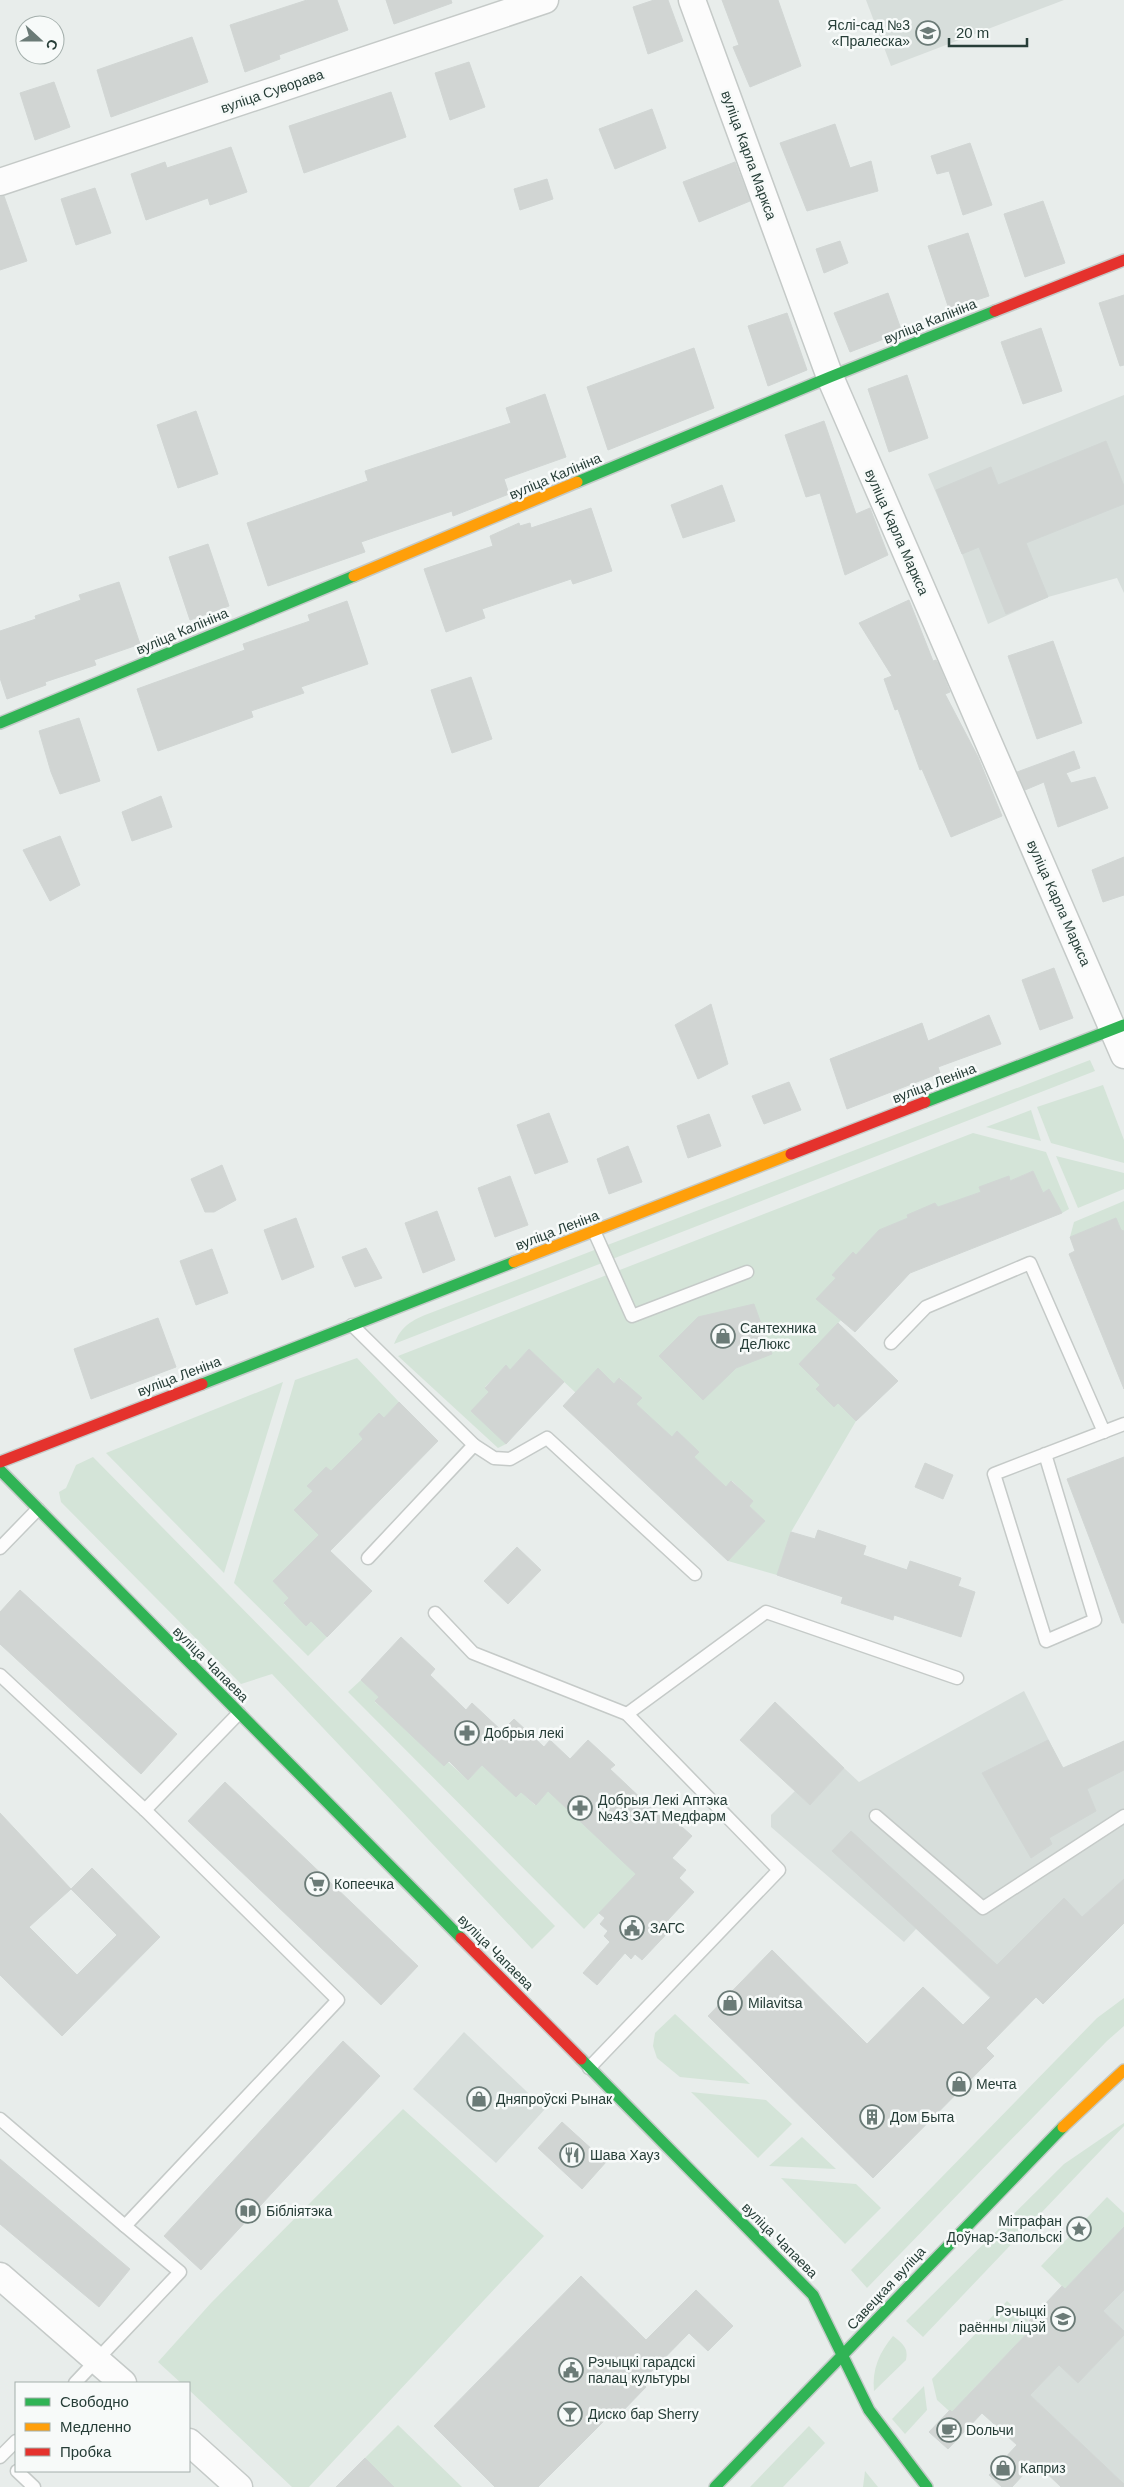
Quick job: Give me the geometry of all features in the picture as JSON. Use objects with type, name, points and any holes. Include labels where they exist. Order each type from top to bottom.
[{"type":"street","name":"вуліца Суворава","points":[[0,182],[545,0]]},
{"type":"street","name":"вуліца Карла Маркса","points":[[692,0],[830,377],[1119,1027],[1124,1055]]},
{"type":"street","name":"вуліца Калініна","points":[[0,723],[830,377],[1124,260]]},
{"type":"street","name":"вуліца Леніна","points":[[0,1462],[1119,1027]]},
{"type":"street","name":"вуліца Чапаева","points":[[0,1470],[813,2295],[870,2410],[927,2487]]},
{"type":"street","name":"Савецкая вуліца","points":[[715,2487],[843,2356],[1040,2148],[1124,2070]]},
{"type":"street","points":[[0,2276],[122,2382]]},
{"type":"street","points":[[190,2443],[240,2487]]},
{"type":"lane","points":[[594,1231],[632,1316],[747,1272]]},
{"type":"lane","points":[[891,1343],[926,1307],[1030,1263],[1104,1432]]},
{"type":"lane","points":[[352,1325],[474,1444],[494,1458],[510,1459],[547,1438],[695,1574]]},
{"type":"lane","points":[[1045,1454],[1095,1620],[1046,1641],[994,1474],[1045,1454],[1124,1424]]},
{"type":"lane","points":[[368,1558],[474,1444]]},
{"type":"lane","points":[[0,1548],[38,1509]]},
{"type":"lane","points":[[627,1714],[766,1612],[958,1678]]},
{"type":"lane","points":[[435,1613],[473,1653],[627,1714],[779,1870],[589,2068]]},
{"type":"lane","points":[[0,1675],[144,1810],[338,2000],[125,2226]]},
{"type":"lane","points":[[144,1810],[239,1713]]},
{"type":"lane","points":[[876,1816],[983,1908],[1124,1816]]},
{"type":"lane","points":[[0,2119],[180,2272],[98,2361],[76,2382]]},
{"type":"lane","points":[[15,2442],[0,2456],[15,2469]]},
{"type":"lane","points":[[18,2472],[34,2487]]},
{"type":"shaded area","name":"Яслі-сад №3 «Пралеска»","points":[[866,0],[1064,0],[891,66]]},
{"type":"shaded area","points":[[1124,395],[1124,593],[1117,578],[1048,597],[988,624],[962,554],[928,474]]},
{"type":"shaded area","points":[[1024,1691],[1063,1768],[1124,1741],[1124,1883],[1113,1889],[1082,1917],[1064,1899],[1012,1976],[990,1998],[916,1929],[904,1942],[771,1827],[771,1815],[795,1791],[810,1805],[844,1768],[859,1782]]},
{"type":"shaded area","name":"Дняпроўскі Рынак","points":[[464,2032],[545,2109],[496,2163],[413,2089]]},
{"type":"shaded area","points":[[1124,2290],[1124,2331],[1103,2311]]},
{"type":"shaded area","points":[[1124,2335],[1124,2487],[1121,2481],[1030,2395],[1059,2365],[1078,2383]]},
{"type":"green space","points":[[1090,1060],[1095,1071],[394,1344],[406,1326],[425,1315]]},
{"type":"green space","points":[[1103,1085],[1124,1140],[1124,1163],[1051,1143],[1037,1107]]},
{"type":"green space","points":[[1031,1110],[1041,1141],[986,1127]]},
{"type":"green space","points":[[973,1133],[1046,1152],[1069,1209],[1062,1213],[1049,1189],[1043,1193],[1033,1171],[1010,1181],[1009,1177],[979,1187],[981,1192],[938,1207],[935,1203],[907,1215],[908,1218],[879,1230],[856,1255],[832,1275],[836,1278],[817,1299],[841,1320],[800,1364],[820,1385],[817,1389],[834,1407],[838,1403],[856,1421],[791,1532],[777,1575],[728,1561],[765,1521],[749,1506],[753,1501],[732,1481],[726,1487],[694,1457],[699,1452],[677,1432],[672,1437],[636,1404],[641,1398],[620,1378],[614,1384],[598,1368],[576,1393],[529,1349],[510,1370],[505,1366],[485,1387],[489,1392],[506,1444],[498,1448],[398,1356]]},
{"type":"green space","points":[[1056,1156],[1124,1173],[1124,1189],[1078,1208]]},
{"type":"green space","points":[[1124,1201],[1124,1231],[1121,1230],[1116,1218],[1070,1237],[1074,1222]]},
{"type":"green space","points":[[357,1358],[399,1402],[384,1418],[379,1414],[359,1434],[363,1439],[331,1471],[326,1467],[307,1486],[313,1491],[294,1510],[319,1535],[273,1581],[289,1598],[284,1604],[306,1625],[311,1621],[327,1637],[308,1656],[234,1583],[295,1380]]},
{"type":"green space","points":[[283,1382],[224,1573],[106,1453]]},
{"type":"green space","points":[[93,1457],[555,1926],[532,1949],[272,1674],[241,1684],[61,1502],[59,1492],[66,1488],[76,1465]]},
{"type":"green space","points":[[361,1680],[379,1697],[375,1702],[468,1780],[487,1760],[516,1797],[521,1792],[535,1805],[552,1787],[565,1807],[640,1870],[584,1929],[348,1692]]},
{"type":"green space","points":[[1124,1998],[1124,2026],[1107,2041],[867,2288],[851,2270],[1097,2018]]},
{"type":"green space","points":[[675,2014],[750,2084],[680,2077],[657,2058],[653,2046],[655,2033]]},
{"type":"green space","points":[[691,2092],[766,2100],[792,2124],[758,2158]]},
{"type":"green space","points":[[403,2109],[544,2236],[309,2487],[292,2487],[190,2391],[190,2382],[180,2382],[158,2362],[211,2303]]},
{"type":"green space","points":[[1124,2123],[1124,2126],[923,2337],[906,2321],[1064,2164]]},
{"type":"green space","points":[[802,2137],[836,2169],[769,2166]]},
{"type":"green space","points":[[781,2178],[856,2184],[881,2208],[845,2244]]},
{"type":"green space","points":[[1107,2197],[1124,2213],[1124,2227],[1065,2289],[1041,2266]]},
{"type":"green space","points":[[1007,2301],[1034,2326],[966,2397],[982,2412],[968,2428],[937,2400],[932,2379]]},
{"type":"green space","points":[[893,2336],[906,2349],[906,2360],[874,2391],[875,2368]]},
{"type":"green space","points":[[924,2386],[927,2410],[905,2434],[892,2419]]},
{"type":"green space","points":[[398,2425],[462,2487],[394,2487],[365,2458]]},
{"type":"green space","points":[[809,2426],[825,2443],[783,2487],[750,2487]]},
{"type":"green space","points":[[865,2471],[878,2487],[863,2487]]},
{"type":"building","points":[[307,0],[337,0],[348,30],[279,55],[280,59],[245,72],[230,25]]},
{"type":"building","points":[[386,0],[451,0],[452,3],[394,24]]},
{"type":"building","points":[[654,0],[668,0],[683,41],[648,54],[633,7]]},
{"type":"building","points":[[722,0],[778,0],[801,66],[750,87],[733,47],[739,45]]},
{"type":"building","points":[[192,37],[208,82],[111,117],[97,70]]},
{"type":"building","points":[[469,62],[485,107],[450,120],[435,73]]},
{"type":"building","points":[[54,82],[70,127],[35,140],[20,93]]},
{"type":"building","points":[[391,92],[406,137],[304,173],[289,126]]},
{"type":"building","points":[[652,109],[666,148],[615,169],[599,129]]},
{"type":"building","points":[[835,124],[850,168],[871,161],[878,191],[807,211],[780,143]]},
{"type":"building","points":[[970,143],[992,205],[963,215],[949,171],[937,174],[931,156]]},
{"type":"building","points":[[231,147],[247,192],[210,205],[208,198],[146,220],[131,174],[165,162],[167,168]]},
{"type":"building","points":[[735,162],[750,201],[699,222],[683,182]]},
{"type":"building","points":[[547,179],[553,199],[520,210],[514,189]]},
{"type":"building","points":[[95,188],[111,233],[76,245],[61,199]]},
{"type":"building","points":[[4,196],[27,261],[0,270],[0,197]]},
{"type":"building","points":[[1043,201],[1065,263],[1025,277],[1004,214]]},
{"type":"building","points":[[968,233],[989,296],[949,309],[928,246]]},
{"type":"building","points":[[840,241],[848,263],[824,273],[816,249]]},
{"type":"building","points":[[888,293],[902,332],[850,352],[834,313]]},
{"type":"building","points":[[1124,295],[1124,365],[1120,366],[1099,303]]},
{"type":"building","points":[[787,313],[807,370],[768,386],[748,326]]},
{"type":"building","points":[[1041,328],[1062,391],[1023,404],[1001,342]]},
{"type":"building","points":[[694,348],[714,408],[608,450],[587,387]]},
{"type":"building","points":[[907,375],[928,438],[889,452],[868,389]]},
{"type":"building","points":[[545,394],[566,457],[504,479],[509,494],[453,516],[452,511],[361,542],[365,552],[268,586],[247,523],[368,481],[365,471],[511,423],[506,408]]},
{"type":"building","points":[[196,411],[218,474],[178,488],[157,425]]},
{"type":"building","points":[[824,421],[856,514],[870,508],[888,555],[845,575],[820,493],[806,497],[785,435]]},
{"type":"building","points":[[1106,441],[1124,486],[1124,504],[1026,543],[1048,597],[1006,614],[979,547],[962,554],[936,490],[991,467],[998,485]]},
{"type":"building","points":[[722,485],[735,521],[683,538],[671,505]]},
{"type":"building","points":[[591,508],[612,571],[573,584],[571,579],[482,609],[485,618],[446,632],[424,569],[493,546],[490,536],[519,523],[520,526],[530,523],[531,528]]},
{"type":"building","points":[[208,544],[229,606],[190,620],[169,557]]},
{"type":"building","points":[[119,582],[140,644],[94,660],[96,665],[45,682],[46,685],[7,699],[0,678],[0,631],[36,619],[35,616],[81,600],[79,595]]},
{"type":"building","points":[[909,600],[933,661],[936,660],[939,665],[950,692],[945,694],[978,757],[1002,816],[951,837],[922,769],[920,770],[898,709],[895,710],[884,679],[892,676],[859,623]]},
{"type":"building","points":[[347,601],[368,664],[301,687],[304,693],[251,711],[253,717],[158,751],[137,689],[245,650],[243,644],[310,621],[308,615]]},
{"type":"building","points":[[1053,641],[1082,723],[1037,739],[1008,656]]},
{"type":"building","points":[[471,677],[492,739],[452,753],[431,690]]},
{"type":"building","points":[[79,718],[100,781],[60,794],[51,772],[39,731]]},
{"type":"building","points":[[1074,751],[1080,768],[1066,773],[1071,783],[1095,777],[1108,808],[1058,827],[1044,782],[1025,790],[1017,772]]},
{"type":"building","points":[[161,796],[172,827],[132,841],[122,812]]},
{"type":"building","points":[[60,836],[80,885],[50,901],[23,850]]},
{"type":"building","points":[[1124,857],[1124,895],[1103,902],[1092,870]]},
{"type":"building","points":[[1054,968],[1073,1018],[1040,1030],[1022,980]]},
{"type":"building","points":[[711,1004],[728,1064],[698,1079],[675,1025]]},
{"type":"building","points":[[989,1015],[1001,1044],[938,1067],[940,1073],[847,1109],[830,1059],[922,1023],[928,1041]]},
{"type":"building","points":[[789,1082],[801,1110],[764,1124],[752,1096]]},
{"type":"building","points":[[549,1113],[568,1162],[535,1174],[517,1125]]},
{"type":"building","points":[[709,1114],[721,1146],[688,1158],[677,1126]]},
{"type":"building","points":[[628,1146],[642,1182],[609,1194],[597,1159]]},
{"type":"building","points":[[222,1165],[236,1200],[214,1212],[205,1212],[191,1179]]},
{"type":"building","points":[[1033,1171],[1043,1193],[1049,1189],[1062,1213],[910,1273],[855,1332],[816,1299],[836,1278],[832,1275],[853,1252],[856,1255],[879,1230],[908,1218],[907,1215],[935,1203],[938,1207],[981,1192],[979,1187],[1009,1176],[1010,1181]]},
{"type":"building","points":[[510,1176],[528,1225],[495,1237],[478,1188]]},
{"type":"building","points":[[437,1211],[455,1260],[423,1273],[405,1223]]},
{"type":"building","points":[[296,1218],[314,1267],[282,1280],[264,1230]]},
{"type":"building","points":[[1116,1218],[1121,1230],[1124,1231],[1124,1389],[1069,1254],[1075,1251],[1070,1237]]},
{"type":"building","points":[[366,1248],[382,1278],[355,1287],[342,1257]]},
{"type":"building","points":[[212,1249],[228,1293],[196,1305],[180,1261]]},
{"type":"building","name":"Сантехника ДеЛюкс","points":[[754,1304],[772,1354],[736,1368],[703,1400],[659,1356],[698,1317]]},
{"type":"building","points":[[158,1318],[176,1367],[91,1399],[74,1349]]},
{"type":"building","points":[[838,1323],[898,1381],[856,1421],[838,1403],[834,1407],[816,1389],[820,1385],[799,1364]]},
{"type":"building","points":[[529,1349],[564,1382],[506,1444],[471,1411],[489,1392],[485,1388],[506,1365],[510,1370]]},
{"type":"building","points":[[598,1368],[614,1384],[619,1378],[642,1398],[636,1404],[672,1437],[677,1431],[699,1452],[694,1457],[726,1487],[731,1481],[753,1501],[749,1506],[765,1521],[728,1561],[563,1406]]},
{"type":"building","points":[[399,1402],[438,1441],[330,1551],[372,1591],[327,1637],[311,1621],[306,1626],[284,1603],[289,1598],[273,1581],[319,1535],[294,1510],[313,1491],[307,1486],[326,1467],[331,1471],[363,1439],[359,1434],[379,1413],[384,1418]]},
{"type":"building","points":[[1124,1457],[1124,1623],[1122,1623],[1067,1479]]},
{"type":"building","points":[[925,1463],[953,1475],[943,1499],[915,1487]]},
{"type":"building","points":[[818,1530],[866,1546],[863,1555],[907,1570],[910,1561],[961,1578],[958,1586],[975,1592],[961,1637],[894,1615],[893,1620],[841,1603],[843,1597],[777,1575],[791,1532],[815,1539]]},
{"type":"building","points":[[517,1547],[541,1570],[508,1604],[484,1581]]},
{"type":"building","points":[[20,1590],[177,1734],[141,1774],[0,1644],[0,1612]]},
{"type":"building","points":[[401,1637],[435,1669],[430,1675],[466,1710],[472,1703],[502,1731],[514,1719],[544,1747],[550,1740],[570,1759],[588,1740],[615,1765],[610,1769],[665,1821],[670,1816],[692,1836],[672,1858],[686,1870],[679,1878],[694,1892],[668,1920],[674,1926],[642,1960],[635,1954],[631,1959],[625,1953],[597,1985],[583,1973],[610,1942],[604,1936],[608,1931],[600,1924],[605,1918],[599,1913],[636,1874],[548,1791],[536,1805],[521,1792],[516,1797],[482,1765],[468,1780],[449,1761],[444,1766],[375,1701],[379,1697],[361,1680]]},
{"type":"building","points":[[775,1702],[844,1768],[810,1805],[740,1740]]},
{"type":"building","points":[[1048,1740],[1063,1768],[1124,1741],[1124,1770],[1087,1789],[1096,1811],[1049,1838],[1052,1844],[1031,1858],[982,1773]]},
{"type":"building","points":[[225,1782],[418,1966],[381,2005],[188,1821]]},
{"type":"building","points":[[0,1813],[71,1889],[92,1868],[160,1937],[62,2036],[0,1975]],"holes":[[[71,1889],[117,1935],[77,1975],[29,1927]]]},
{"type":"building","name":"Дом Быта","points":[[851,1831],[997,1965],[1064,1898],[1082,1917],[1124,1879],[1124,1923],[1043,2004],[1036,1997],[986,2048],[994,2056],[873,2178],[708,2016],[772,1950],[867,2044],[923,1987],[963,2025],[991,1997],[832,1851]]},
{"type":"building","points":[[343,2041],[380,2076],[201,2270],[164,2236]]},
{"type":"building","name":"Шава Хауз","points":[[562,2122],[606,2162],[582,2189],[538,2148]]},
{"type":"building","points":[[0,2159],[130,2269],[99,2307],[0,2224]]},
{"type":"building","points":[[1124,2227],[1124,2290],[1103,2311],[1124,2331],[1124,2335],[1078,2383],[1059,2365],[1030,2395],[1124,2484],[1124,2487],[1061,2487],[1035,2462],[1012,2487],[1002,2487],[989,2475],[1017,2445],[982,2413],[948,2449],[929,2432],[950,2410],[952,2412],[1034,2326],[1029,2321],[1062,2286],[1065,2289]]},
{"type":"building","name":"Рэчыцкі гарадскі палац культуры","points":[[581,2276],[646,2340],[696,2290],[733,2326],[708,2351],[689,2333],[641,2382],[646,2387],[617,2417],[613,2412],[538,2487],[495,2487],[434,2426]]},
{"type":"building","points":[[365,2458],[394,2487],[336,2487]]},
{"type":"traffic: fast","points":[[577,482],[995,311]]},
{"type":"traffic: fast","points":[[0,723],[354,576]]},
{"type":"traffic: fast","points":[[925,1102],[1124,1025]]},
{"type":"traffic: fast","points":[[202,1384],[514,1262]]},
{"type":"traffic: fast","points":[[0,1470],[461,1938]]},
{"type":"traffic: fast","points":[[581,2059],[813,2295],[869,2410],[927,2487]]},
{"type":"traffic: fast","points":[[715,2487],[1063,2127]]},
{"type":"traffic: slow","points":[[354,576],[577,482]]},
{"type":"traffic: slow","points":[[514,1262],[791,1154]]},
{"type":"traffic: slow","points":[[1063,2127],[1124,2070]]},
{"type":"traffic: jam","points":[[995,311],[1124,260]]},
{"type":"traffic: jam","points":[[791,1154],[925,1102]]},
{"type":"traffic: jam","points":[[0,1462],[202,1384]]},
{"type":"traffic: jam","points":[[461,1938],[581,2059]]},
{"type":"place","name":"Яслі-сад №3 «Пралеска»","points":[[928,33]]},
{"type":"place","name":"Сантехника ДеЛюкс","points":[[723,1336]]},
{"type":"place","name":"Добрыя лекі","points":[[467,1733]]},
{"type":"place","name":"Добрыя Лекі Аптэка №43 ЗАТ Медфарм","points":[[580,1808]]},
{"type":"place","name":"Копеечка","points":[[317,1884]]},
{"type":"place","name":"ЗАГС","points":[[632,1928]]},
{"type":"place","name":"Milavitsa","points":[[730,2003]]},
{"type":"place","name":"Мечта","points":[[959,2084]]},
{"type":"place","name":"Дняпроўскі Рынак","points":[[479,2099]]},
{"type":"place","name":"Дом Быта","points":[[872,2117]]},
{"type":"place","name":"Шава Хауз","points":[[572,2155]]},
{"type":"place","name":"Бібліятэка","points":[[248,2211]]},
{"type":"place","name":"Мітрафан Доўнар-Запольскі","points":[[1079,2229]]},
{"type":"place","name":"Рэчыцкі раённы ліцэй","points":[[1063,2319]]},
{"type":"place","name":"Рэчыцкі гарадскі палац культуры","points":[[571,2370]]},
{"type":"place","name":"Диско бар Sherry","points":[[570,2414]]},
{"type":"place","name":"Doльчи","points":[[949,2430]]},
{"type":"place","name":"Каприз","points":[[1003,2468]]}]
